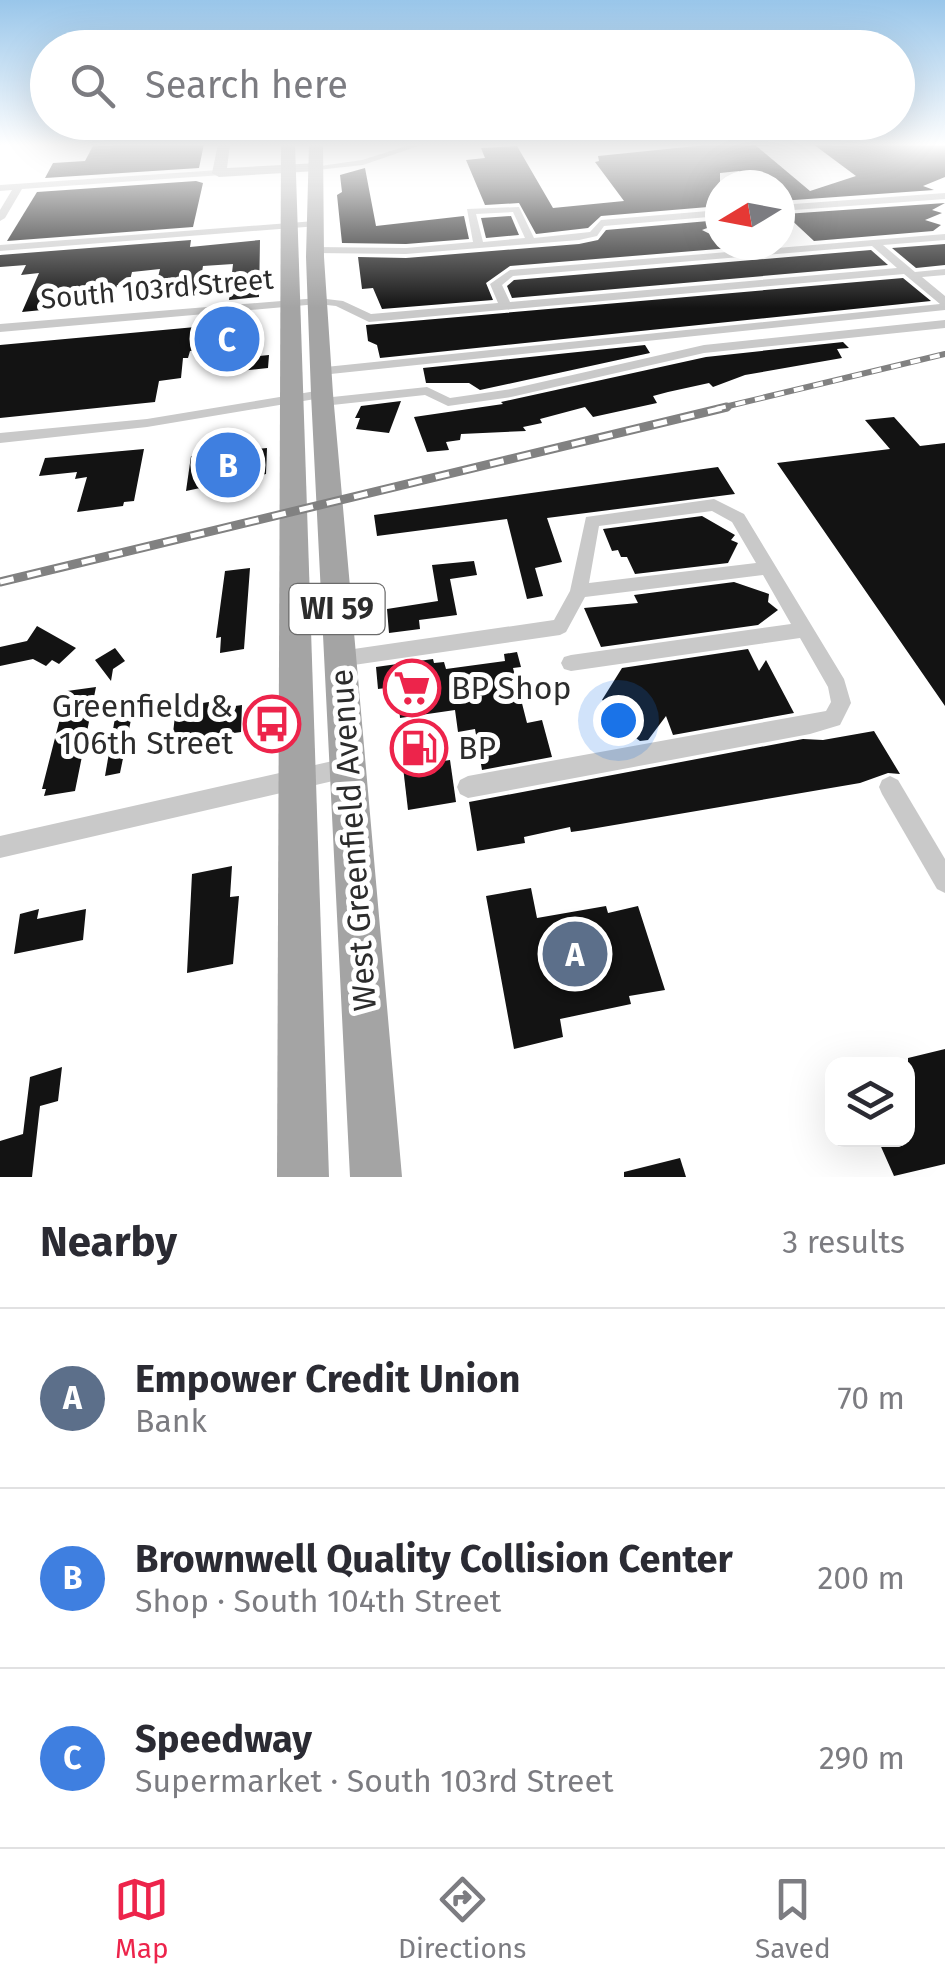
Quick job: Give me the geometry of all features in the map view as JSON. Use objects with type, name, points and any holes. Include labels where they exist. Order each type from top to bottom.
[{"type":"main road","name":"West Greenfield Avenue","points":[[290,199],[292,303],[315,391],[340,659],[376,1177]]},
{"type":"main road","points":[[308,199],[315,214]]},
{"type":"main road","name":"West Greenfield Avenue","points":[[303,1177],[300,776],[318,301],[316,199]]},
{"type":"street","points":[[795,207],[905,199]]},
{"type":"street","points":[[479,245],[470,212],[516,209],[531,241]]},
{"type":"street","points":[[0,248],[291,226],[315,214]]},
{"type":"street","points":[[315,250],[406,251],[587,236],[601,223],[705,214]]},
{"type":"street","points":[[506,307],[496,284],[510,273],[945,237]]},
{"type":"street","points":[[874,243],[945,305]]},
{"type":"street","points":[[318,301],[339,303],[368,318],[945,272]]},
{"type":"street","name":"South 103rd Street","points":[[0,328],[318,301]]},
{"type":"street","points":[[0,438],[147,423],[315,391],[945,305]]},
{"type":"street","points":[[315,391],[427,391],[448,402],[512,393],[704,348],[945,324]]},
{"type":"street","points":[[340,659],[560,627],[580,590],[592,521],[714,505],[738,518],[837,684],[842,703],[833,718],[810,726],[468,787]]},
{"type":"street","points":[[580,590],[767,568]]},
{"type":"street","points":[[571,662],[805,630]]},
{"type":"street","points":[[0,848],[346,768]]},
{"type":"street","points":[[890,787],[945,882]]},
{"type":"building","points":[[33,199],[199,199],[193,227],[7,241]]},
{"type":"building","points":[[337,199],[371,199],[376,226],[464,216],[469,239],[406,244],[342,243]]},
{"type":"building","points":[[482,199],[548,199],[553,208],[622,199],[705,199],[705,207],[601,216],[588,228],[536,234],[519,203],[485,205]]},
{"type":"building","points":[[945,203],[932,210],[942,213],[925,220],[941,225],[933,231],[814,241],[795,223],[795,213]]},
{"type":"building","points":[[511,216],[519,235],[486,238],[481,218]]},
{"type":"building","points":[[705,221],[705,250],[510,266],[486,283],[493,300],[382,309],[373,288],[362,289],[358,257],[406,258],[579,244],[598,240],[606,230]]},
{"type":"building","points":[[191,240],[190,247],[260,240],[259,297],[229,300],[233,264],[203,266],[198,295],[160,299],[164,281],[157,281],[160,269],[132,272],[129,284],[117,285],[112,303],[22,312],[39,273],[21,275],[26,265],[0,267],[0,255]]},
{"type":"building","points":[[945,244],[945,265],[916,268],[892,248]]},
{"type":"building","points":[[871,250],[888,265],[512,298],[507,286],[514,280],[752,260],[795,260],[795,256]]},
{"type":"building","points":[[903,278],[931,301],[380,358],[377,345],[368,341],[366,325]]},
{"type":"building","points":[[239,323],[238,358],[269,355],[268,368],[214,374],[217,348],[190,351],[188,358],[183,358],[181,378],[159,381],[155,402],[0,418],[0,345]]},
{"type":"building","points":[[843,342],[849,348],[837,349],[842,358],[745,375],[713,387],[709,383],[668,392],[653,396],[657,403],[593,417],[585,407],[540,419],[542,423],[523,427],[526,431],[461,434],[460,440],[446,442],[449,450],[427,452],[414,417],[503,404],[706,357]]},
{"type":"building","points":[[645,345],[650,353],[480,390],[469,383],[426,383],[423,368]]},
{"type":"building","points":[[401,401],[389,433],[356,429],[360,418],[355,418],[361,406]]},
{"type":"building","points":[[894,417],[920,446],[945,443],[945,706],[777,463],[890,449],[865,420]]},
{"type":"building","points":[[267,448],[266,474],[186,491],[191,456]]},
{"type":"building","points":[[144,449],[134,501],[124,502],[123,506],[77,512],[87,477],[75,479],[77,472],[39,476],[45,458]]},
{"type":"building","points":[[718,467],[735,494],[547,518],[562,562],[535,568],[543,596],[527,599],[507,519],[377,536],[374,515]]},
{"type":"building","points":[[702,516],[735,535],[731,540],[738,543],[728,563],[635,574],[627,557],[621,557],[618,550],[612,551],[603,529]]},
{"type":"building","points":[[474,561],[477,575],[450,579],[457,615],[419,620],[420,629],[389,633],[387,609],[438,601],[432,565]]},
{"type":"building","points":[[250,568],[244,649],[220,653],[221,637],[216,638],[225,571]]},
{"type":"building","points":[[734,582],[769,594],[768,602],[778,610],[758,625],[601,647],[584,608],[638,603],[634,595]]},
{"type":"building","points":[[37,626],[76,648],[59,664],[52,660],[46,666],[33,659],[0,666],[0,647],[27,641]]},
{"type":"building","points":[[115,648],[125,661],[113,669],[111,681],[95,660]]},
{"type":"building","points":[[748,649],[759,671],[766,660],[794,713],[673,735],[666,716],[648,740],[640,741],[608,718],[617,708],[602,700],[622,668]]},
{"type":"building","points":[[517,652],[521,667],[513,668],[527,723],[542,720],[552,757],[482,770],[475,729],[458,732],[455,710],[400,718],[398,696],[387,698],[386,688],[378,689],[376,667],[433,659],[434,663],[444,662],[446,669],[505,661],[504,654]]},
{"type":"building","points":[[96,687],[75,791],[44,796],[46,789],[42,789],[67,691]]},
{"type":"building","points":[[209,702],[208,710],[242,705],[241,732],[172,742],[176,707]]},
{"type":"building","points":[[133,710],[120,773],[105,776],[116,712]]},
{"type":"building","points":[[874,731],[900,774],[888,773],[860,783],[585,830],[571,832],[570,827],[524,837],[525,843],[477,851],[469,802],[803,739],[823,740]]},
{"type":"building","points":[[450,760],[456,802],[408,810],[403,767]]},
{"type":"building","points":[[232,866],[230,897],[239,896],[233,964],[187,973],[192,874]]},
{"type":"building","points":[[531,888],[537,918],[606,906],[608,913],[638,906],[665,990],[629,996],[631,1004],[560,1019],[563,1037],[514,1049],[486,896]]},
{"type":"building","points":[[39,909],[37,919],[86,909],[83,940],[14,954],[20,914]]},
{"type":"building","points":[[945,1049],[945,1164],[894,1176],[881,1147],[915,1147],[912,1057]]},
{"type":"building","points":[[62,1067],[58,1101],[40,1106],[32,1177],[0,1177],[0,1141],[23,1134],[30,1077]]},
{"type":"building","points":[[680,1158],[686,1177],[624,1177],[624,1172]]},
{"type":"railway","points":[[716,409],[945,354]]},
{"type":"railway","points":[[0,582],[727,407]]},
{"type":"place","name":"Speedway","points":[[227,339]]},
{"type":"place","name":"Brownwell Quality Collision Center","points":[[228,465]]},
{"type":"place","name":"BP Shop","points":[[412,688]]},
{"type":"place","name":"Greenfield & 106th Street","points":[[272,724]]},
{"type":"place","name":"BP","points":[[419,748]]},
{"type":"place","name":"Empower Credit Union","points":[[575,954]]}]
